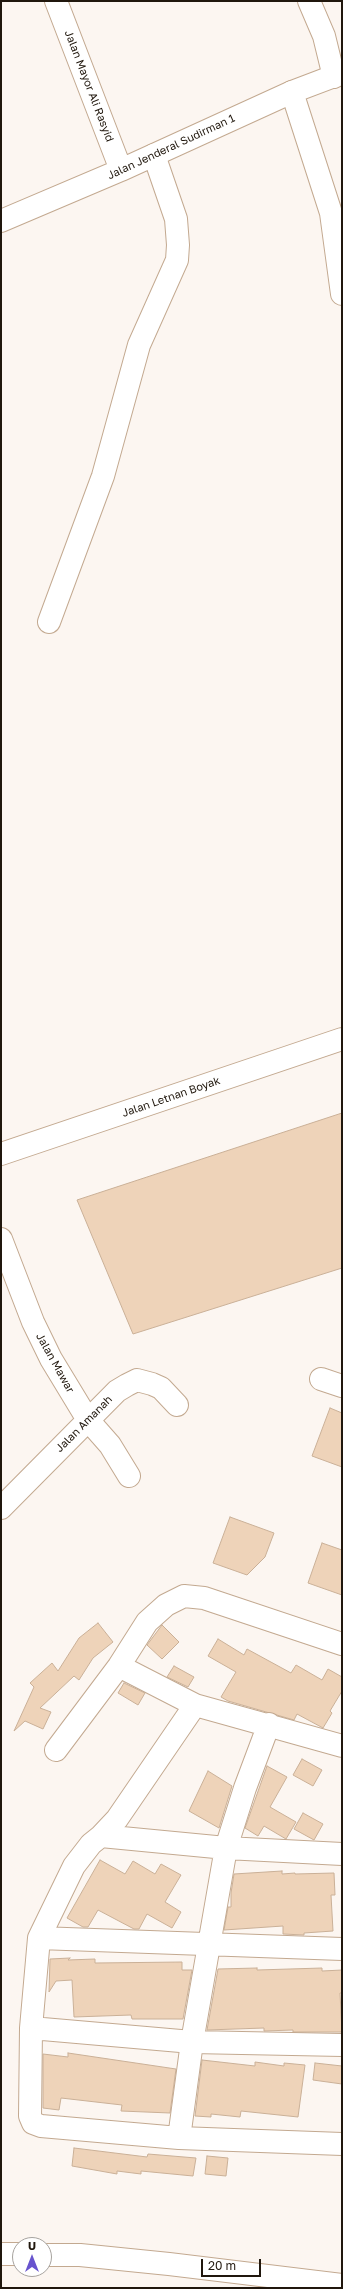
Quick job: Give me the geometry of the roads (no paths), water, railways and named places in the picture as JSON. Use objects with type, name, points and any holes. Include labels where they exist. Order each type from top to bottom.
[{"type":"street","name":"Jalan Mayor Ali Rasyid","points":[[56,1],[122,170]]},
{"type":"street","points":[[309,1],[338,75]]},
{"type":"street","name":"Jalan Jenderal Sudirman 1","points":[[1,221],[122,170],[292,92],[338,75]]},
{"type":"street","points":[[292,92],[331,213],[342,294]]},
{"type":"street","points":[[49,622],[103,476],[139,345],[177,260],[178,245],[176,219],[154,154]]},
{"type":"street","name":"Jalan Letnan Boyak","points":[[1,1154],[342,1039]]},
{"type":"street","name":"Jalan Mawar","points":[[1,1239],[33,1322],[50,1359],[88,1420],[110,1445],[129,1476]]},
{"type":"street","points":[[321,1379],[342,1386]]},
{"type":"street","name":"Jalan Amanah","points":[[1,1508],[117,1391],[137,1380],[145,1381],[161,1388],[177,1405]]},
{"type":"street","points":[[56,1750],[119,1666],[147,1622],[166,1605],[184,1596],[204,1598],[342,1644]]},
{"type":"street","points":[[119,1666],[196,1705],[269,1724],[340,1739]]},
{"type":"street","points":[[196,1705],[117,1819],[91,1844],[74,1866],[39,1938],[31,2028],[30,2116],[33,2123],[42,2126],[179,2138],[342,2144]]},
{"type":"street","points":[[179,2138],[192,2042],[226,1848],[245,1788],[269,1724]]},
{"type":"street","points":[[101,1836],[226,1848],[342,1854]]},
{"type":"street","points":[[39,1938],[342,1949]]},
{"type":"street","points":[[31,2028],[192,2042],[342,2045]]},
{"type":"street","points":[[1,2254],[12,2254]]},
{"type":"street","points":[[52,2255],[80,2255],[342,2285]]}]
